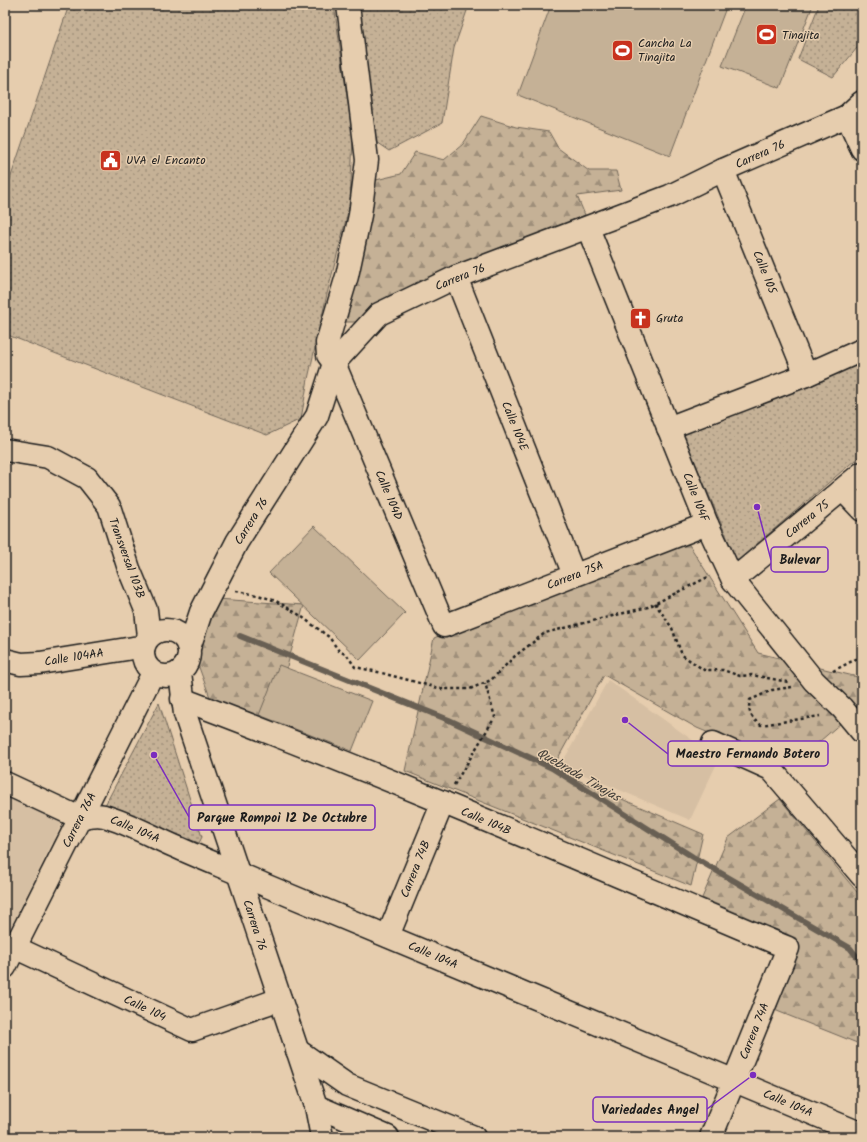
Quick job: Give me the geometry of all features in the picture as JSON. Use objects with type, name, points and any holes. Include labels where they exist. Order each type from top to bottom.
[{"type":"street","name":"Calle 104D","points":[[348,5],[367,160],[360,215],[347,276],[327,343],[328,355],[334,363],[444,626]]},
{"type":"street","name":"Carrera 76","points":[[189,648],[201,612],[237,542],[317,416],[334,363],[379,314],[456,277],[670,196],[854,109]]},
{"type":"street","points":[[854,109],[862,149]]},
{"type":"street","name":"Calle 105","points":[[723,170],[806,375]]},
{"type":"street","name":"Calle 104F","points":[[588,228],[707,524],[733,580],[814,681],[842,708],[862,732]]},
{"type":"street","name":"Calle 104E","points":[[456,277],[574,576]]},
{"type":"street","points":[[668,428],[806,375],[862,350]]},
{"type":"street","name":"Transversal 103B","points":[[5,450],[48,457],[87,478],[109,506],[130,569],[157,636]]},
{"type":"street","name":"Carrera 75","points":[[733,580],[844,490],[862,473]]},
{"type":"street","points":[[844,490],[862,510]]},
{"type":"street","name":"Carrera 75A","points":[[444,626],[707,524]]},
{"type":"street","name":"Carrera 76","points":[[157,636],[201,612]]},
{"type":"street","points":[[157,636],[183,637],[189,648],[190,655],[188,662],[165,674],[149,670],[144,662],[157,636]]},
{"type":"street","name":"Calle 104AA","points":[[5,660],[21,664],[40,663],[133,648],[157,636]]},
{"type":"street","name":"Carrera 76","points":[[165,674],[184,707],[316,1106],[322,1137]]},
{"type":"street","name":"Carrera 76A","points":[[10,957],[80,818],[165,674]]},
{"type":"street","name":"Calle 104B","points":[[184,707],[287,739],[443,802],[788,948]]},
{"type":"street","points":[[713,743],[771,770],[862,876]]},
{"type":"street","points":[[5,783],[80,818]]},
{"type":"street","name":"Carrera 74B","points":[[388,936],[443,802]]},
{"type":"street","name":"Calle 104A","points":[[80,818],[92,815],[103,816],[117,821],[201,858],[238,872],[267,886],[862,1134]]},
{"type":"street","points":[[201,858],[209,857],[215,851],[225,834]]},
{"type":"street","name":"Carrera 74A","points":[[712,1137],[788,948]]},
{"type":"street","name":"Calle 104","points":[[10,957],[192,1030],[280,999]]},
{"type":"street","points":[[297,1050],[347,1085],[474,1137]]},
{"type":"street","points":[[316,1106],[388,1137]]},
{"type":"path","points":[[656,603],[672,628],[682,655],[704,670],[723,670],[740,676],[752,675],[784,682],[814,681]]},
{"type":"path","points":[[443,802],[495,717],[485,683]]},
{"type":"shaded area","points":[[608,680],[719,759],[690,820],[561,765]]},
{"type":"shaded area","points":[[5,792],[55,817],[62,823],[5,939]]},
{"type":"green space","points":[[69,5],[334,5],[353,138],[350,204],[327,294],[308,379],[301,419],[267,435],[5,334],[5,194]]},
{"type":"green space","points":[[353,5],[469,5],[454,48],[442,123],[389,151],[370,138]]},
{"type":"green space","name":"Cancha La Tinajita","points":[[551,5],[727,5],[670,156],[518,95]]},
{"type":"green space","name":"Tinajita","points":[[746,5],[813,5],[780,88],[722,66]]},
{"type":"green space","points":[[819,5],[862,5],[862,42],[833,77],[798,59]]},
{"type":"green space","points":[[481,116],[516,127],[549,132],[558,148],[589,171],[616,171],[621,190],[577,196],[585,215],[379,305],[365,322],[337,322],[372,181],[401,174],[415,152],[444,160],[463,144]]},
{"type":"green space","points":[[862,359],[862,454],[737,561],[683,434]]},
{"type":"green space","points":[[314,526],[405,613],[360,660],[269,573]]},
{"type":"green space","points":[[688,543],[758,653],[862,678],[862,702],[842,722],[805,754],[757,753],[697,728],[604,675],[552,769],[703,834],[691,886],[405,771],[434,638],[513,605],[600,555]]},
{"type":"green space","points":[[217,599],[304,605],[286,670],[268,723],[214,708],[194,654]]},
{"type":"green space","points":[[279,665],[372,701],[352,751],[259,715]]},
{"type":"green space","points":[[159,703],[202,837],[199,843],[104,807]]},
{"type":"green space","points":[[780,799],[862,898],[862,1045],[772,1009],[796,938],[702,898],[728,838]]},
{"type":"waterway","name":"Quebrada Tinajas","points":[[240,636],[449,720],[552,768],[693,857],[850,948],[862,963]]},
{"type":"place","name":"Tinajita","points":[[767,35]]},
{"type":"place","name":"Cancha La Tinajita","points":[[623,50]]},
{"type":"place","name":"UVA el Encanto","points":[[111,160]]},
{"type":"place","name":"Gruta","points":[[640,318]]},
{"type":"place","name":"Bulevar","points":[[757,507]]},
{"type":"place","name":"Maestro Fernando Botero","points":[[625,720]]},
{"type":"place","name":"Parque Rompoi 12 De Octubre","points":[[154,755]]},
{"type":"place","name":"Variedades Angel","points":[[753,1075]]}]
